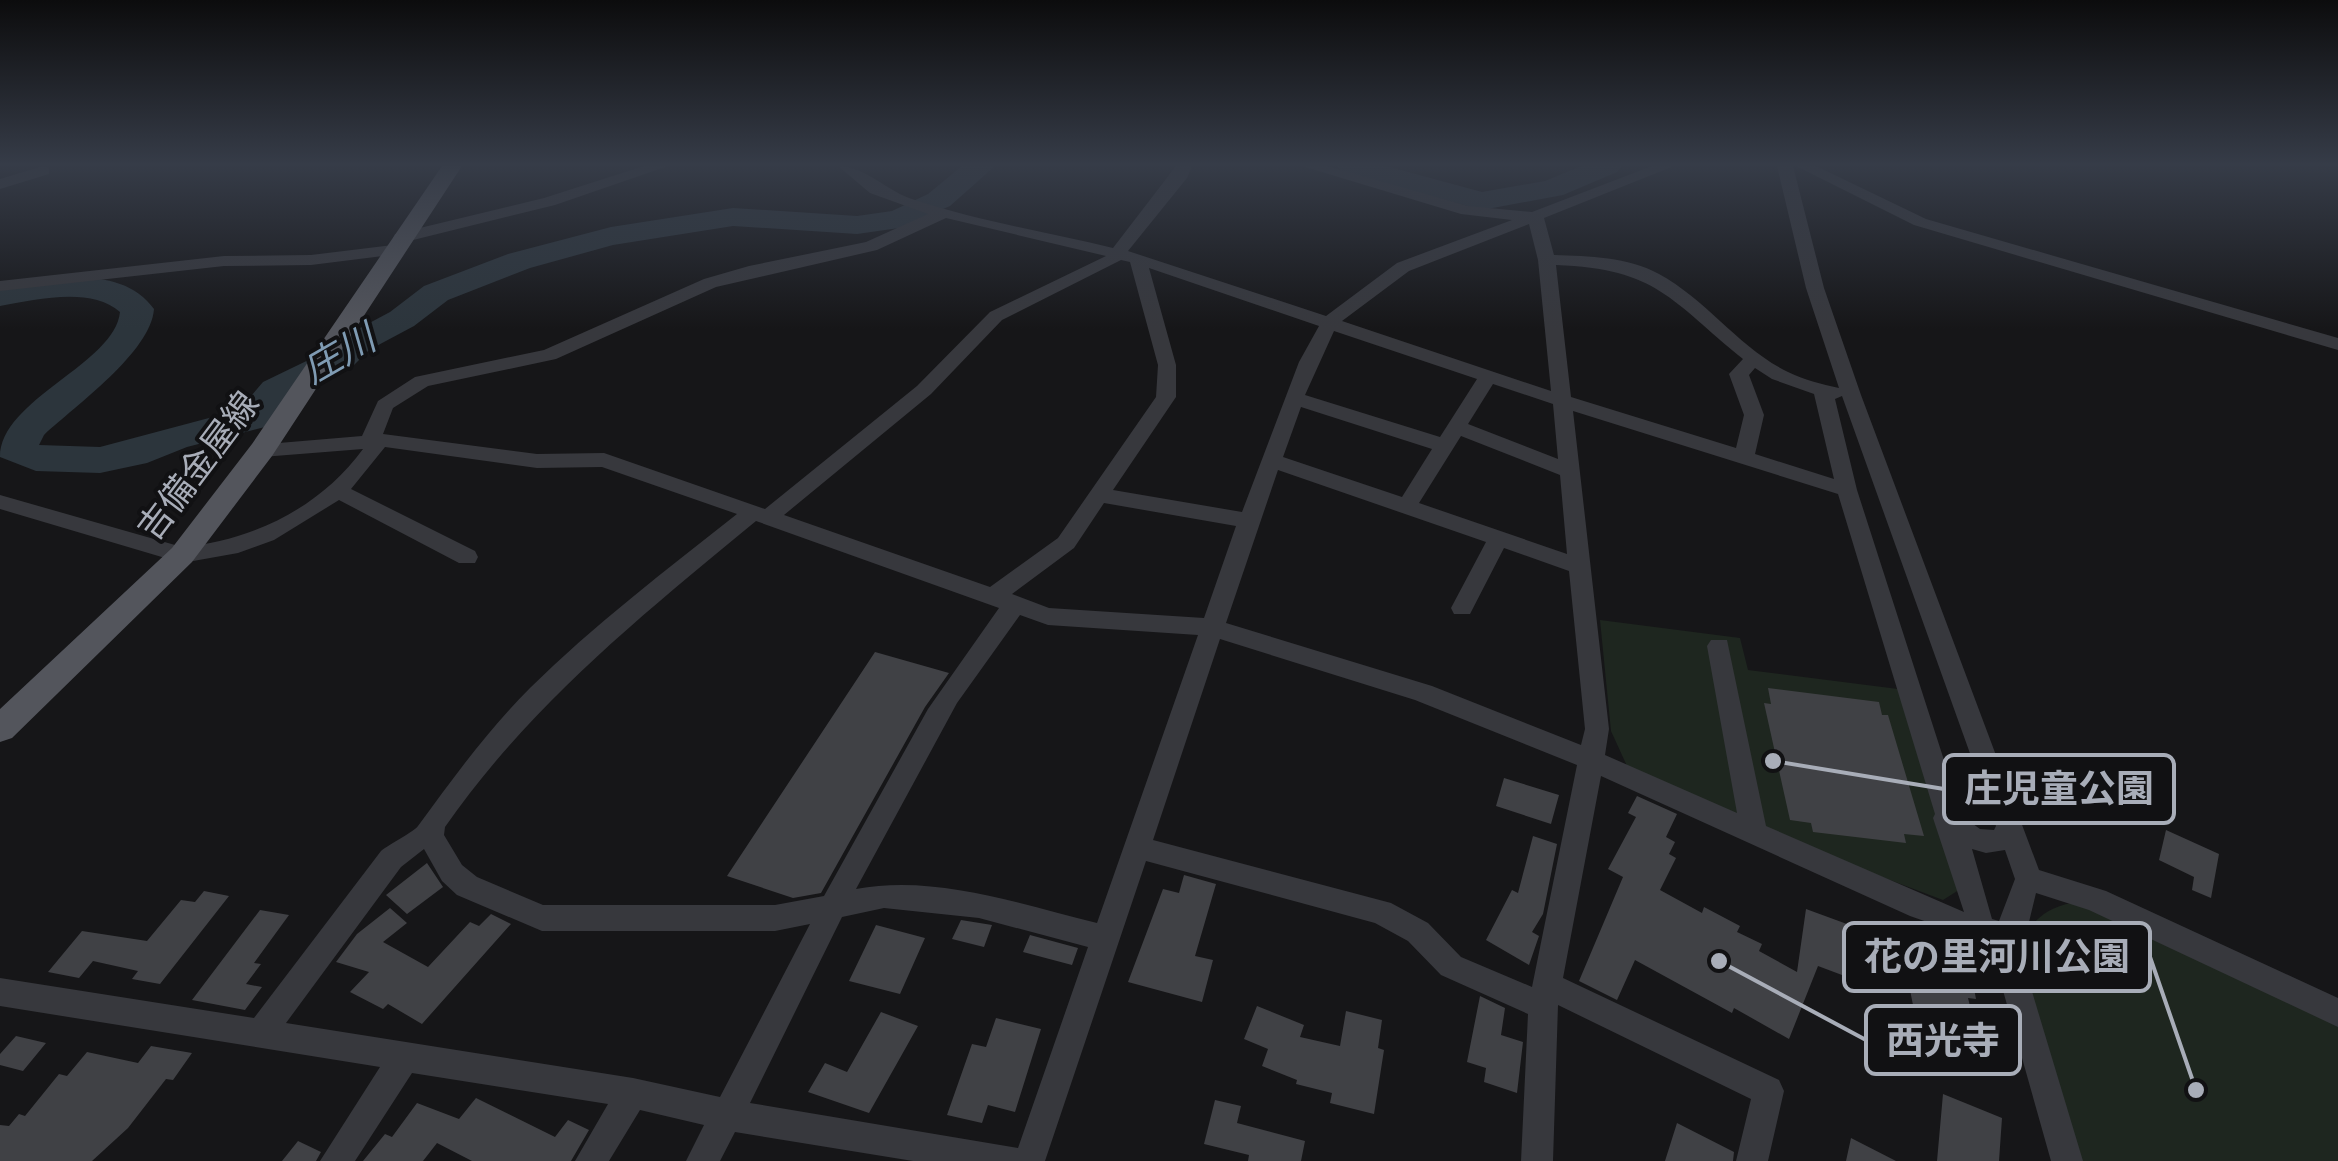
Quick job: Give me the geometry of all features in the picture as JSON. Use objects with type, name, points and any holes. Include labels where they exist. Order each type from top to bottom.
[{"type":"main road","name":"吉備金屋線","points":[[0,729],[182,555],[262,450],[414,220]]},
{"type":"street","points":[[0,286],[224,261],[311,260],[397,244],[483,220]]},
{"type":"street","points":[[0,502],[182,555],[210,553],[244,542],[316,508],[339,491],[374,440],[385,405],[422,381],[550,355],[710,283],[749,270],[870,246],[927,220]]},
{"type":"street","points":[[973,220],[1128,257],[1562,402],[1847,490]]},
{"type":"street","points":[[430,836],[439,813],[523,711],[644,602],[906,406],[996,316],[1128,257],[1151,220]]},
{"type":"street","points":[[1029,1161],[1211,627],[1308,362],[1330,322],[1403,267],[1530,220]]},
{"type":"street","points":[[1537,220],[1547,260],[1597,702],[1597,729],[1545,996],[1537,1161]]},
{"type":"street","points":[[1798,220],[1815,288],[1851,395],[2028,878],[2016,922],[2006,934],[2007,955],[2067,1161]]},
{"type":"street","points":[[1916,220],[2338,344]]},
{"type":"street","points":[[702,1161],[834,906],[941,708],[995,626],[1005,600],[1058,550],[1152,422],[1168,387],[1163,350],[1128,257]]},
{"type":"street","points":[[1547,260],[1596,262],[1650,276],[1752,360],[1822,391],[1851,395]]},
{"type":"street","points":[[1744,457],[1754,414],[1739,374],[1752,360]]},
{"type":"street","points":[[1408,504],[1488,376]]},
{"type":"street","points":[[1822,391],[1847,490],[1979,914],[1976,929]]},
{"type":"street","points":[[1295,398],[1570,471]]},
{"type":"street","points":[[262,450],[374,440],[414,441],[538,461],[604,460],[1071,620],[1211,627],[1423,692],[1591,760],[1976,929],[2006,934]]},
{"type":"street","points":[[1272,460],[1582,566]]},
{"type":"street","points":[[339,491],[466,558]]},
{"type":"street","points":[[1100,495],[1249,521]]},
{"type":"street","points":[[1462,608],[1500,537]]},
{"type":"street","points":[[1719,646],[1754,832]]},
{"type":"street","points":[[1946,818],[1966,836],[1994,842],[2002,840],[2010,827]]},
{"type":"street","points":[[430,836],[452,873],[467,886],[542,918],[748,920],[884,896],[1008,912],[1104,938]]},
{"type":"street","points":[[259,1035],[391,860],[411,842],[430,836]]},
{"type":"street","points":[[1135,847],[1381,912],[1418,932],[1451,966],[1545,996],[1768,1092],[1752,1161]]},
{"type":"street","points":[[2028,878],[2096,900],[2338,1014]]},
{"type":"street","points":[[0,992],[403,1060],[633,1094],[728,1115],[1010,1161]]},
{"type":"street","points":[[336,1161],[403,1060]]},
{"type":"street","points":[[592,1161],[633,1094]]},
{"type":"shaded area","points":[[1600,620],[1740,638],[1748,670],[1898,689],[1962,888],[1943,900],[1874,874],[1627,766],[1611,731]]},
{"type":"shaded area","points":[[2071,903],[2089,905],[2338,1019],[2338,1161],[2076,1161],[2018,951],[2037,920],[2052,909]]},
{"type":"building","points":[[875,652],[949,673],[925,707],[821,893],[793,898],[727,876]]},
{"type":"building","points":[[1768,688],[1879,702],[1882,715],[1888,715],[1924,836],[1904,834],[1906,843],[1813,832],[1811,823],[1790,820],[1764,703],[1771,704]]},
{"type":"building","points":[[1504,778],[1559,795],[1551,824],[1496,806]]},
{"type":"building","points":[[1637,796],[1677,814],[1666,837],[1675,842],[1669,854],[1676,858],[1660,890],[1702,913],[1704,907],[1740,926],[1737,932],[1762,944],[1759,951],[1797,972],[1806,909],[1866,931],[1865,935],[1879,940],[1874,987],[1818,966],[1789,1039],[1635,960],[1617,1000],[1579,981],[1623,877],[1608,869],[1636,817],[1628,813]]},
{"type":"building","points":[[2166,830],[2219,854],[2211,898],[2192,890],[2194,877],[2159,860]]},
{"type":"building","points":[[1533,836],[1557,844],[1543,914],[1532,932],[1539,936],[1529,965],[1486,940],[1512,890],[1518,893]]},
{"type":"building","points":[[427,863],[443,887],[407,914],[386,895]]},
{"type":"building","points":[[1184,875],[1216,884],[1195,956],[1213,960],[1202,1002],[1128,982],[1163,889],[1179,893]]},
{"type":"building","points":[[204,891],[229,896],[160,984],[132,979],[138,971],[93,961],[79,978],[48,972],[82,931],[147,941],[181,900],[195,902]]},
{"type":"building","points":[[390,908],[407,923],[383,942],[428,967],[470,922],[479,926],[491,914],[511,924],[422,1024],[388,1004],[383,1009],[350,992],[369,972],[336,962],[357,934]]},
{"type":"building","points":[[260,910],[289,915],[254,963],[261,964],[246,984],[262,987],[245,1010],[192,1000]]},
{"type":"building","points":[[961,920],[992,925],[984,947],[952,939]]},
{"type":"building","points":[[876,925],[925,938],[900,994],[849,981]]},
{"type":"building","points":[[1030,935],[1078,948],[1072,965],[1023,952]]},
{"type":"building","points":[[1902,950],[1969,963],[1976,999],[1968,998],[1974,1022],[1914,1010]]},
{"type":"building","points":[[1480,996],[1505,1008],[1501,1035],[1523,1042],[1517,1093],[1484,1082],[1486,1068],[1467,1062]]},
{"type":"building","points":[[1257,1006],[1304,1025],[1300,1037],[1340,1046],[1346,1011],[1382,1020],[1378,1048],[1384,1050],[1374,1114],[1330,1103],[1332,1093],[1296,1084],[1297,1080],[1262,1066],[1268,1049],[1244,1039]]},
{"type":"building","points":[[881,1012],[918,1026],[869,1113],[808,1092],[825,1063],[847,1072]]},
{"type":"building","points":[[996,1018],[1041,1029],[1015,1112],[988,1105],[982,1123],[947,1115],[972,1044],[986,1047]]},
{"type":"building","points":[[16,1036],[46,1043],[23,1071],[0,1065],[0,1054]]},
{"type":"building","points":[[151,1046],[192,1053],[173,1080],[166,1079],[128,1128],[92,1161],[0,1161],[0,1125],[9,1126],[19,1114],[25,1116],[59,1074],[67,1076],[87,1052],[138,1063]]},
{"type":"building","points":[[1943,1094],[2002,1118],[1999,1161],[1937,1161]]},
{"type":"building","points":[[476,1098],[555,1137],[568,1120],[589,1130],[571,1161],[472,1161],[437,1143],[423,1161],[363,1161],[385,1134],[392,1137],[417,1103],[459,1119]]},
{"type":"building","points":[[1215,1100],[1241,1106],[1237,1123],[1305,1141],[1301,1161],[1248,1161],[1249,1155],[1204,1144]]},
{"type":"building","points":[[1677,1123],[1734,1152],[1733,1161],[1665,1161]]},
{"type":"building","points":[[1851,1138],[1896,1161],[1846,1161]]},
{"type":"building","points":[[298,1141],[321,1152],[316,1161],[282,1161]]},
{"type":"waterway","name":"庄川","points":[[0,296],[52,289],[92,289],[125,299],[137,309],[127,339],[29,428],[16,452],[36,458],[100,460],[252,419],[276,390],[338,360],[357,343],[402,319],[436,293],[519,261],[611,236],[713,220]]},
{"type":"waterway","name":"庄川","points":[[782,220],[857,225],[891,220]]},
{"type":"place","name":"庄児童公園","points":[[1773,761]]},
{"type":"place","name":"西光寺","points":[[1719,961]]},
{"type":"place","name":"花の里河川公園","points":[[2196,1090]]}]
